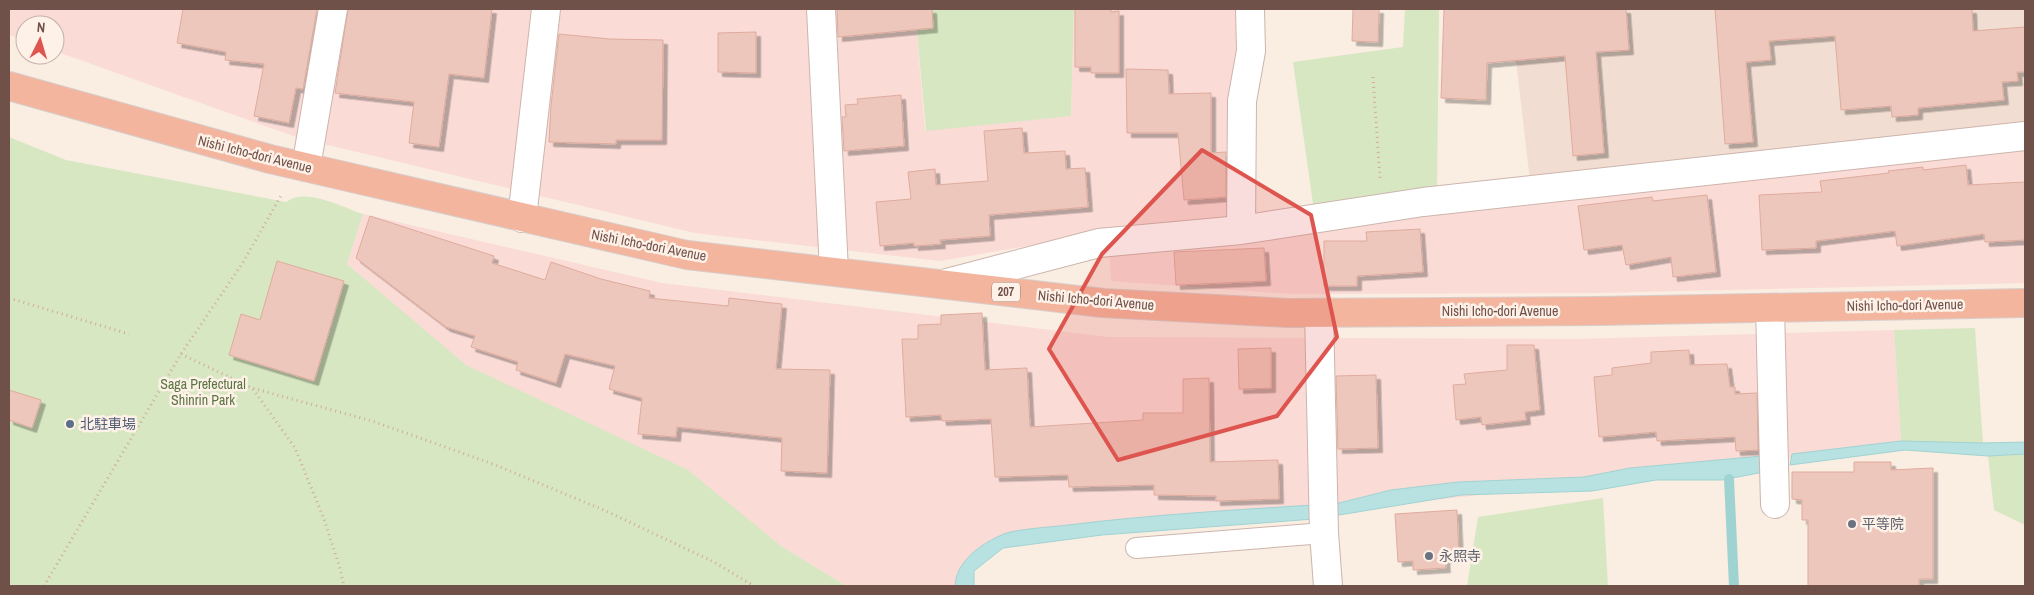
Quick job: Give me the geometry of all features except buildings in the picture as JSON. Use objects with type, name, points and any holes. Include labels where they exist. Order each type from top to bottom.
[{"type":"highway","name":"Nishi Icho-dori Avenue","points":[[9,86],[270,159],[687,255],[1103,303],[1288,313],[1770,308],[2025,303]]},
{"type":"street","points":[[306,167],[334,9]]},
{"type":"street","points":[[522,218],[546,9]]},
{"type":"street","points":[[821,9],[834,271]]},
{"type":"street","points":[[1241,230],[1242,101],[1251,51],[1250,9]]},
{"type":"street","points":[[942,284],[1099,244],[1241,230],[1383,208],[1491,194],[2025,136]]},
{"type":"street","points":[[1770,308],[1775,504]]},
{"type":"street","points":[[1319,313],[1324,533],[1328,586]]},
{"type":"lane","points":[[1136,548],[1324,533]]},
{"type":"path","points":[[1373,77],[1383,208]]},
{"type":"path","points":[[44,586],[181,354],[242,264],[282,194]]},
{"type":"path","points":[[9,298],[129,334]]},
{"type":"path","points":[[181,354],[252,388],[372,421],[493,464],[606,511],[714,562],[754,586]]},
{"type":"path","points":[[252,388],[295,448],[327,528],[344,586]]},
{"type":"highlighted area","points":[[1202,150],[1311,215],[1337,337],[1277,416],[1118,460],[1049,349],[1102,254]]},
{"type":"shaded area","points":[[9,9],[915,9],[925,130],[1071,116],[1074,9],[1259,9],[1247,100],[1257,219],[2025,126],[2025,283],[1595,293],[1291,294],[1111,281],[1108,232],[940,261],[695,233],[299,138],[65,55],[65,15],[15,15],[15,37],[9,35]]},
{"type":"shaded area","points":[[1510,9],[2025,9],[2025,126],[1530,181]]},
{"type":"shaded area","points":[[363,214],[662,283],[1108,337],[1577,339],[1894,330],[1901,443],[1722,468],[1318,513],[1003,537],[966,575],[967,586],[846,586],[781,546],[461,362],[347,264]]},
{"type":"green space","points":[[915,9],[1074,9],[1071,116],[926,131]]},
{"type":"green space","points":[[1405,9],[1439,9],[1437,194],[1314,211],[1293,62],[1403,47]]},
{"type":"green space","name":"Saga Prefectural Shinrin Park","points":[[9,137],[66,160],[286,202],[294,198],[313,197],[363,214],[347,264],[466,365],[688,470],[781,546],[846,586],[9,586]]},
{"type":"green space","points":[[1975,328],[1983,443],[1901,441],[1894,330]]},
{"type":"green space","points":[[2025,454],[2025,525],[1994,510],[1988,456]]},
{"type":"green space","points":[[1603,498],[1608,586],[1467,586],[1478,517]]},
{"type":"water","points":[[1901,441],[2025,442],[2025,454],[1988,456],[1905,450],[1790,465],[1792,454]]},
{"type":"water","points":[[1762,456],[1764,472],[1722,480],[1656,480],[1592,491],[1461,495],[1333,516],[1331,505],[1391,490],[1458,482],[1584,477],[1630,468]]},
{"type":"water","points":[[1314,505],[1314,519],[1102,535],[1003,548],[974,571],[974,586],[955,586],[956,577],[960,569],[972,554],[987,542],[1010,532],[1098,521]]},
{"type":"waterway","points":[[1729,479],[1734,586]]},
{"type":"place","name":"北駐車場","points":[[70,424]]},
{"type":"place","name":"平等院","points":[[1852,524]]},
{"type":"place","name":"永照寺","points":[[1429,556]]}]
